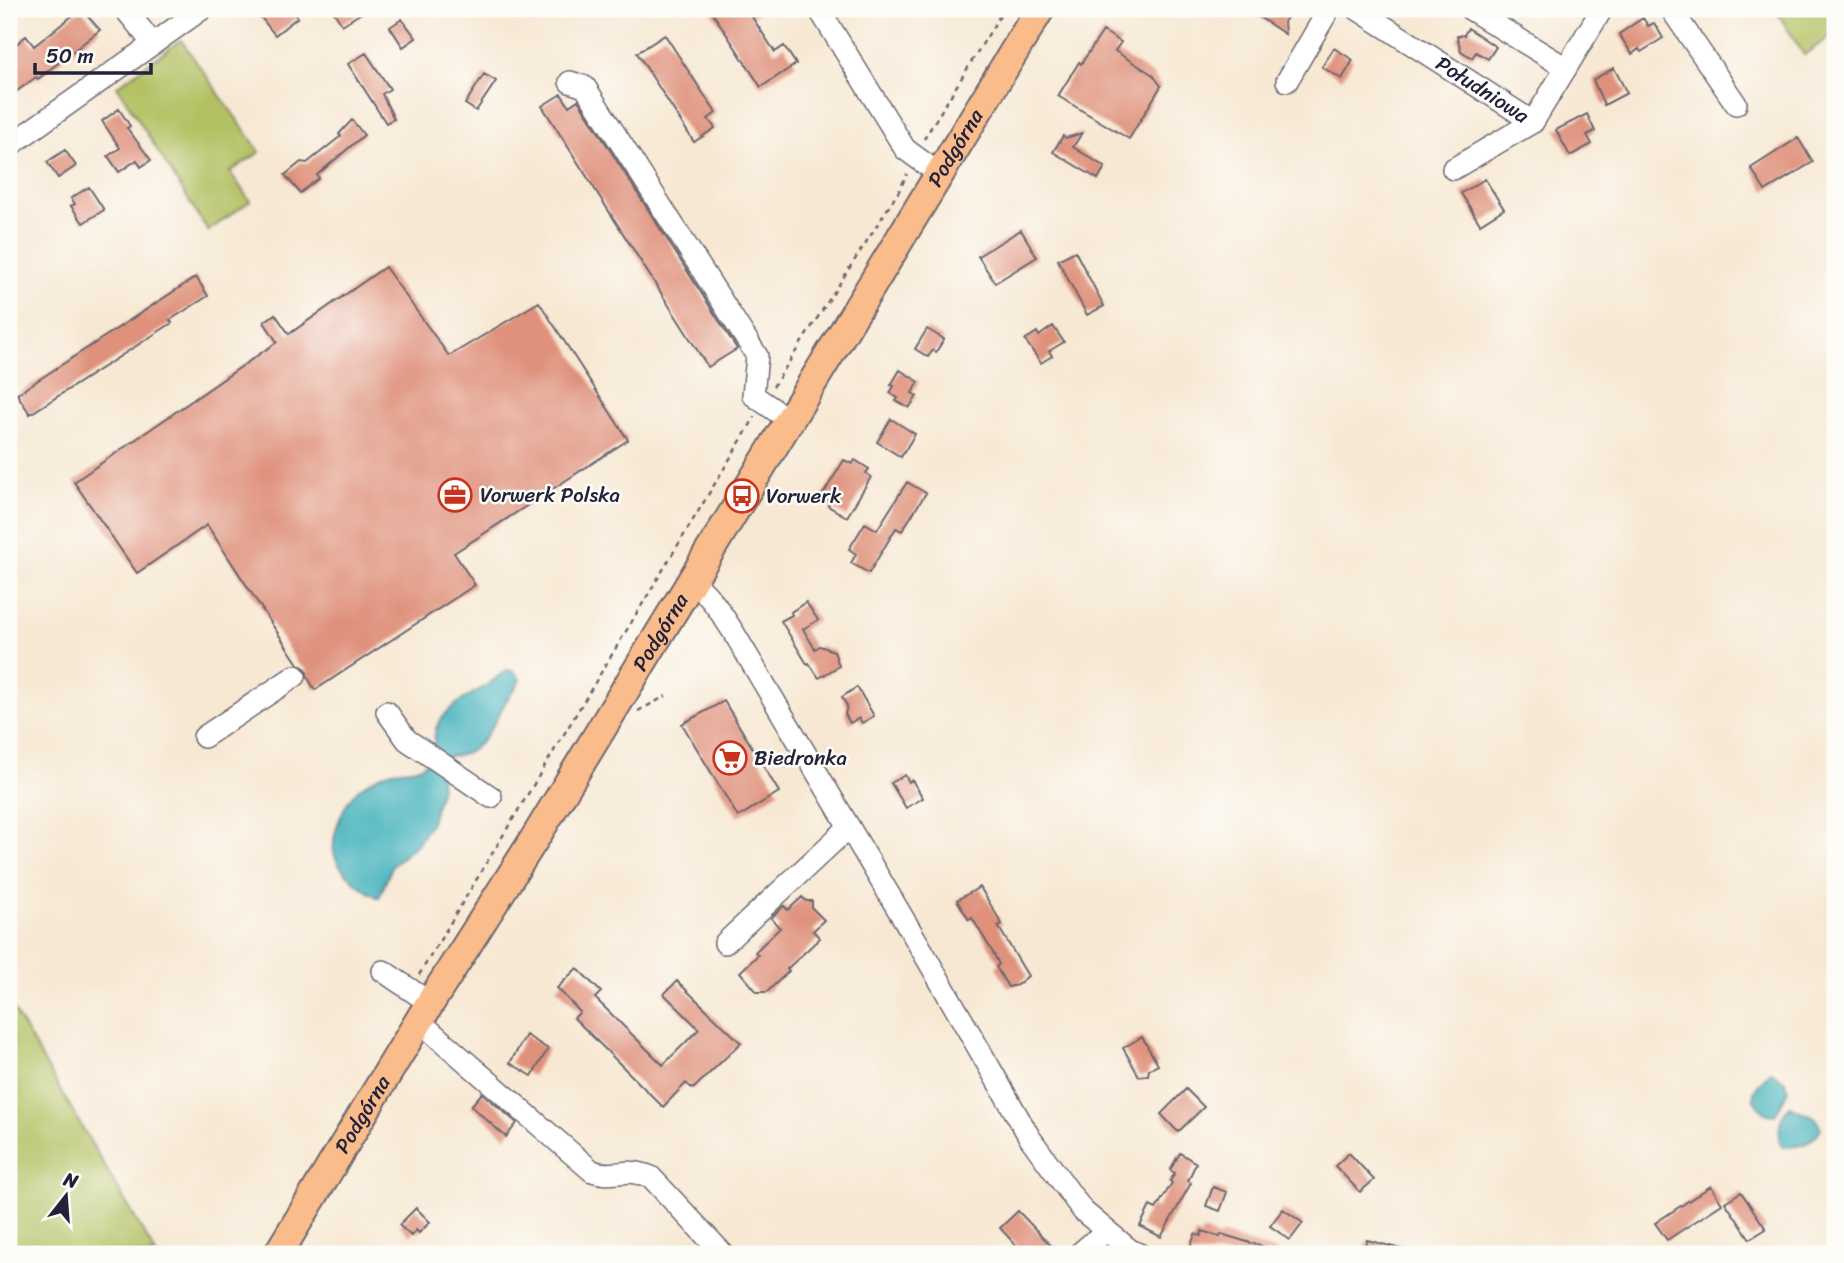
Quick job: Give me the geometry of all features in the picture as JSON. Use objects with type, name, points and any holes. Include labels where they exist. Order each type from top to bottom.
[{"type":"main road","name":"Podgórna","points":[[278,1254],[420,1005],[535,838],[1040,9]]},
{"type":"street","points":[[125,9],[153,44]]},
{"type":"street","points":[[9,146],[202,9]]},
{"type":"street","points":[[819,9],[905,149],[939,174]]},
{"type":"street","points":[[1287,81],[1329,9]]},
{"type":"street","name":"Południowa","points":[[1357,9],[1533,122],[1602,9]]},
{"type":"street","points":[[1470,9],[1566,68]]},
{"type":"street","points":[[1671,9],[1736,104]]},
{"type":"street","points":[[570,82],[585,87],[757,356],[753,395],[789,420]]},
{"type":"street","points":[[1453,169],[1533,122]]},
{"type":"street","points":[[691,581],[711,599],[734,633],[1030,1138],[1083,1211],[1139,1254]]},
{"type":"street","points":[[204,737],[295,676]]},
{"type":"street","points":[[387,712],[407,740],[491,797]]},
{"type":"street","points":[[725,943],[849,827]]},
{"type":"street","points":[[383,971],[592,1171],[602,1175],[624,1170],[651,1177],[723,1254]]},
{"type":"street","points":[[1079,1254],[1106,1231]]},
{"type":"path","points":[[420,1005],[431,951],[764,402],[899,191],[934,120],[1004,9]]},
{"type":"green space","points":[[1775,9],[1835,9],[1835,33],[1804,55]]},
{"type":"green space","points":[[181,40],[260,152],[230,172],[250,201],[208,231],[117,86]]},
{"type":"green space","points":[[9,1002],[156,1254],[9,1254]]},
{"type":"water","points":[[508,670],[515,672],[520,680],[517,686],[477,746],[460,755],[449,756],[443,762],[441,788],[431,822],[418,843],[392,866],[379,898],[373,895],[346,873],[334,853],[337,828],[348,802],[359,789],[379,776],[391,771],[418,768],[427,762],[432,754],[437,726],[446,713]]},
{"type":"water","points":[[1771,1071],[1785,1081],[1789,1090],[1775,1115],[1765,1112],[1755,1103],[1754,1098],[1759,1084]]},
{"type":"water","points":[[1789,1106],[1815,1117],[1821,1128],[1804,1144],[1782,1147],[1780,1125]]},
{"type":"building","points":[[81,9],[100,30],[38,79],[36,77],[9,97],[9,50],[26,36],[34,46]]},
{"type":"building","points":[[267,9],[291,9],[298,17],[275,35],[259,15]]},
{"type":"building","points":[[332,9],[368,9],[342,25]]},
{"type":"building","points":[[710,9],[764,9],[752,17],[775,52],[784,46],[796,64],[761,87]]},
{"type":"building","points":[[1247,9],[1293,9],[1284,22],[1285,34]]},
{"type":"building","points":[[1643,18],[1648,26],[1654,23],[1663,38],[1641,52],[1639,49],[1632,54],[1619,34]]},
{"type":"building","points":[[402,19],[416,38],[403,47],[390,27]]},
{"type":"building","points":[[1468,28],[1496,47],[1488,59],[1476,52],[1472,58],[1461,51],[1457,36],[1464,35]]},
{"type":"building","points":[[1103,31],[1121,42],[1115,51],[1153,75],[1161,86],[1129,139],[1058,96]]},
{"type":"building","points":[[665,35],[716,113],[708,119],[715,128],[694,142],[637,53]]},
{"type":"building","points":[[1334,48],[1353,60],[1342,79],[1322,67]]},
{"type":"building","points":[[366,53],[390,89],[382,94],[394,119],[386,123],[348,64]]},
{"type":"building","points":[[1614,68],[1627,93],[1604,105],[1593,80]]},
{"type":"building","points":[[484,74],[496,81],[476,111],[465,104]]},
{"type":"building","points":[[561,94],[569,106],[578,100],[737,349],[708,367],[542,106]]},
{"type":"building","points":[[119,109],[130,126],[127,128],[151,160],[141,167],[137,160],[119,172],[108,156],[120,148],[102,121]]},
{"type":"building","points":[[1587,114],[1595,131],[1587,135],[1592,144],[1570,156],[1556,130]]},
{"type":"building","points":[[352,120],[364,135],[300,193],[285,175],[301,162],[307,163],[341,136],[339,134]]},
{"type":"building","points":[[1082,133],[1073,147],[1105,167],[1098,179],[1053,152],[1063,136],[1066,138]]},
{"type":"building","points":[[1798,138],[1813,162],[1765,191],[1751,168]]},
{"type":"building","points":[[65,150],[76,166],[58,178],[47,162]]},
{"type":"building","points":[[1485,179],[1504,209],[1480,224],[1461,193]]},
{"type":"building","points":[[89,187],[104,210],[83,223],[71,206],[75,204],[71,198]]},
{"type":"building","points":[[1021,230],[1037,257],[995,283],[978,256]]},
{"type":"building","points":[[1075,251],[1104,306],[1087,315],[1058,260]]},
{"type":"building","points":[[385,267],[449,356],[539,302],[628,440],[454,553],[475,585],[315,690],[306,669],[298,664],[207,525],[137,573],[74,482],[277,342],[264,322],[275,314],[289,334]]},
{"type":"building","points":[[196,277],[208,296],[170,320],[172,323],[30,414],[17,394]]},
{"type":"building","points":[[1053,326],[1064,342],[1049,351],[1052,356],[1041,363],[1025,340],[1037,332],[1039,336]]},
{"type":"building","points":[[927,329],[944,339],[936,352],[933,350],[928,357],[915,349]]},
{"type":"building","points":[[900,370],[919,382],[912,393],[917,396],[909,408],[896,401],[898,398],[890,393],[894,386],[891,385]]},
{"type":"building","points":[[891,419],[915,434],[901,457],[877,442]]},
{"type":"building","points":[[844,460],[852,464],[855,460],[869,469],[866,473],[871,477],[847,517],[828,506],[830,502],[822,496]]},
{"type":"building","points":[[907,482],[926,493],[902,531],[896,528],[869,573],[851,563],[856,554],[849,549],[865,523],[877,530]]},
{"type":"building","points":[[806,602],[818,620],[803,629],[815,649],[820,646],[834,651],[839,666],[819,678],[809,663],[807,664],[781,621]]},
{"type":"building","points":[[857,687],[874,716],[862,723],[859,718],[850,723],[845,714],[847,706],[842,697]]},
{"type":"building","name":"Biedronka","points":[[724,701],[779,792],[738,817],[682,724]]},
{"type":"building","points":[[905,775],[909,782],[912,780],[923,798],[906,808],[891,783]]},
{"type":"building","points":[[980,887],[1002,924],[998,926],[1028,976],[1017,985],[1008,987],[996,967],[999,964],[992,951],[972,918],[969,920],[957,900]]},
{"type":"building","points":[[802,897],[806,901],[812,901],[812,908],[824,920],[813,931],[820,938],[767,992],[757,992],[740,972],[758,955],[755,952],[780,928],[771,918],[784,906],[788,910]]},
{"type":"building","points":[[577,968],[601,992],[595,998],[663,1065],[699,1029],[664,994],[677,981],[741,1043],[693,1089],[686,1083],[663,1107],[574,1018],[580,1012],[557,988]]},
{"type":"building","points":[[526,1035],[548,1049],[532,1076],[510,1063]]},
{"type":"building","points":[[1142,1037],[1158,1065],[1149,1070],[1148,1075],[1139,1076],[1123,1048]]},
{"type":"building","points":[[1186,1089],[1204,1107],[1178,1132],[1161,1114]]},
{"type":"building","points":[[482,1093],[517,1123],[506,1137],[471,1106]]},
{"type":"building","points":[[1180,1153],[1196,1163],[1188,1181],[1191,1183],[1161,1237],[1140,1226],[1150,1206],[1156,1209],[1172,1183],[1170,1181],[1175,1173],[1170,1170]]},
{"type":"building","points":[[1349,1153],[1374,1180],[1360,1192],[1335,1166]]},
{"type":"building","points":[[1711,1186],[1722,1204],[1667,1240],[1655,1223]]},
{"type":"building","points":[[1213,1187],[1227,1192],[1220,1211],[1206,1206]]},
{"type":"building","points":[[1741,1192],[1766,1229],[1750,1239],[1725,1202]]},
{"type":"building","points":[[416,1208],[430,1222],[419,1233],[416,1230],[411,1236],[399,1225]]},
{"type":"building","points":[[1283,1209],[1303,1223],[1290,1240],[1270,1226]]},
{"type":"building","points":[[1018,1211],[1059,1254],[1024,1254],[1000,1228]]},
{"type":"building","points":[[1202,1231],[1277,1251],[1276,1254],[1188,1254],[1195,1234],[1201,1236]]},
{"type":"building","points":[[1367,1240],[1405,1250],[1405,1254],[1363,1254]]},
{"type":"place","name":"Vorwerk Polska","points":[[455,495]]},
{"type":"place","name":"Vorwerk","points":[[742,496]]},
{"type":"place","name":"Biedronka","points":[[730,758]]}]
